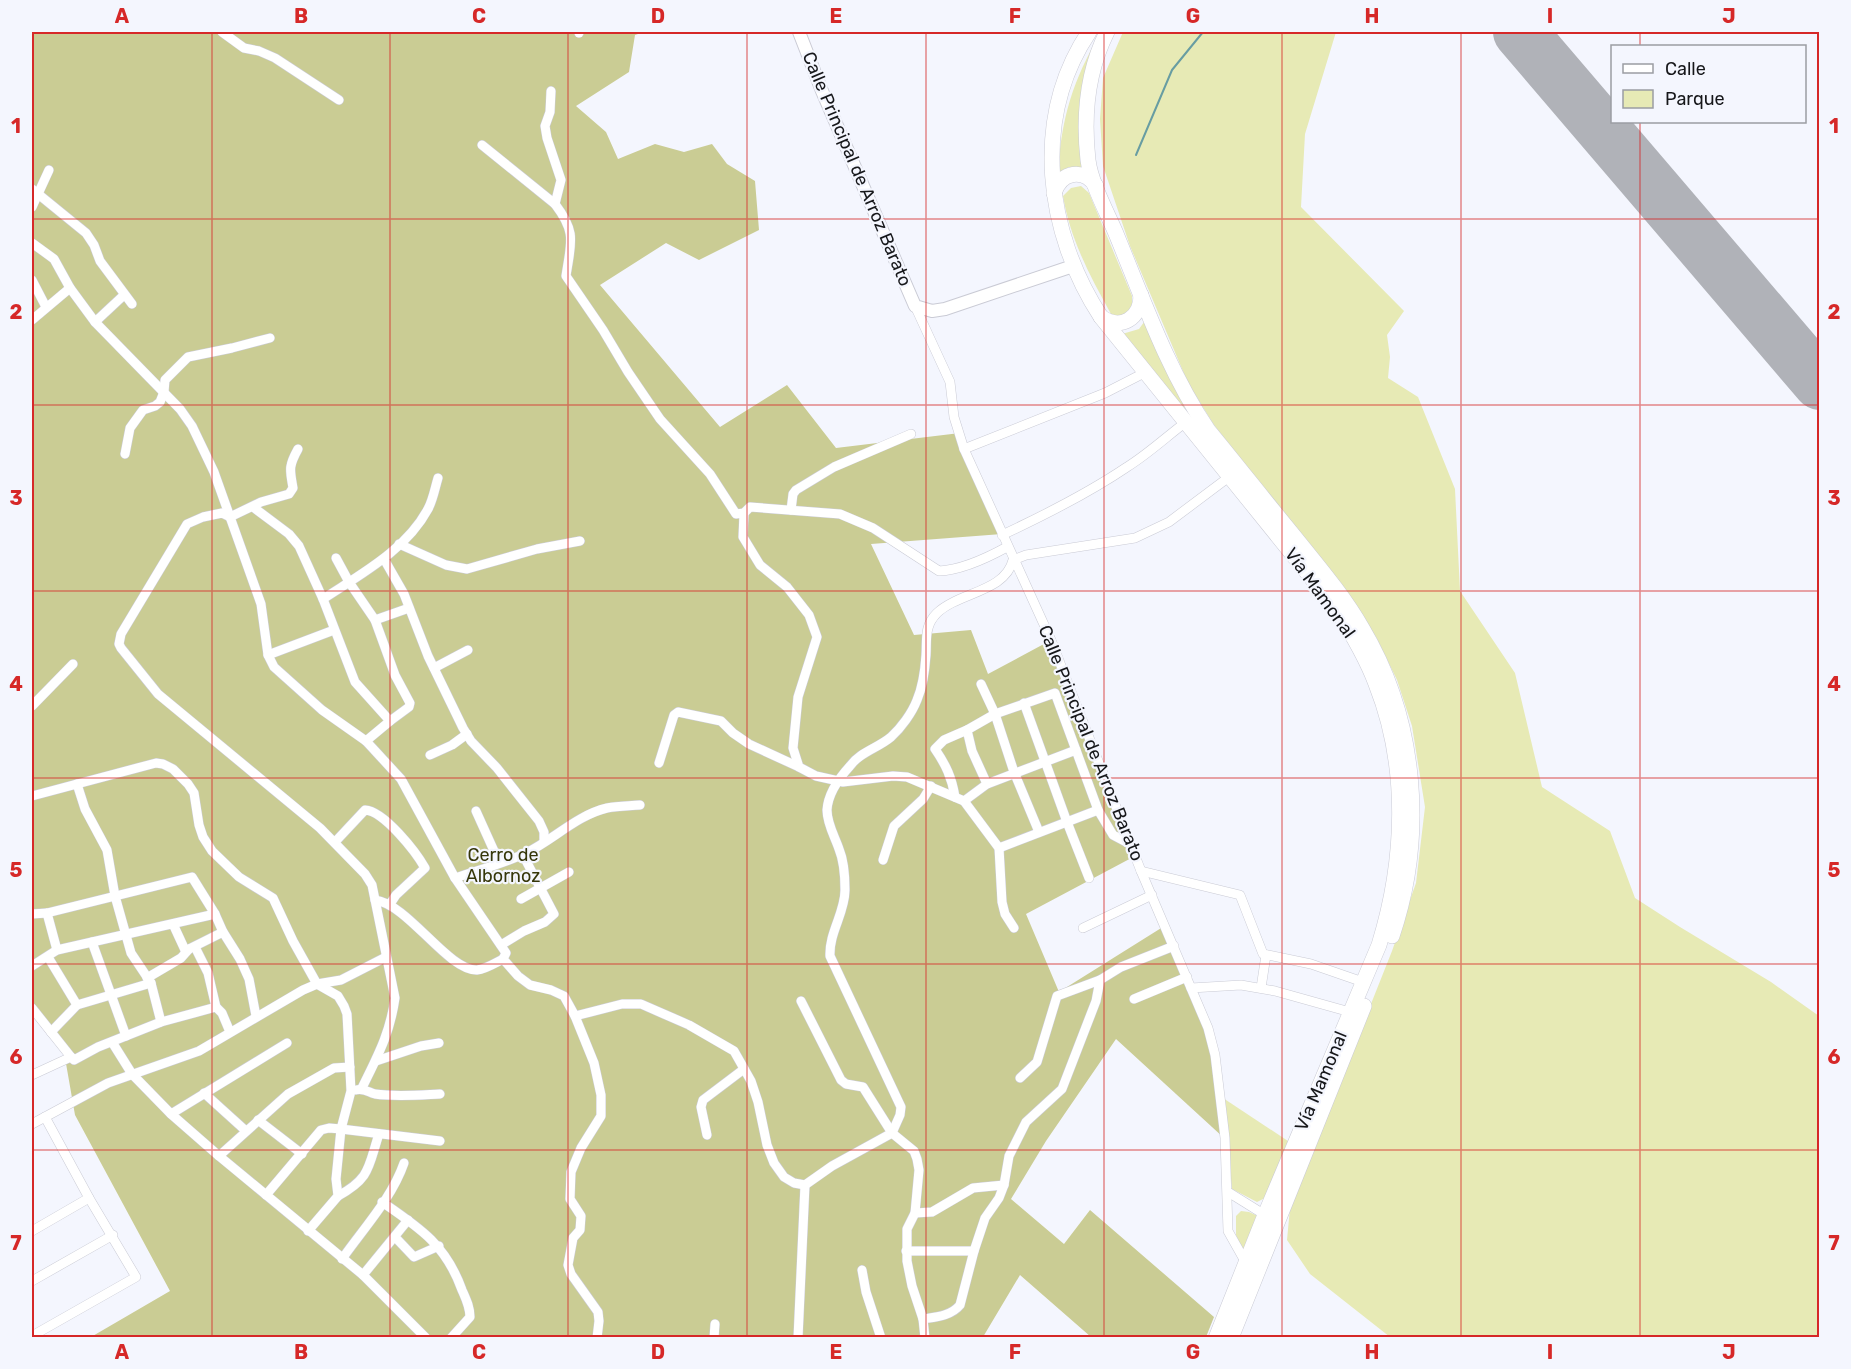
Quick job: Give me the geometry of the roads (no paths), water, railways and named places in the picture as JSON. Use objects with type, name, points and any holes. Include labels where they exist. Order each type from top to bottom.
[{"type":"main road","name":"Vía Mamonal","points":[[1089,32],[1078,48],[1057,106],[1052,154],[1058,218],[1072,266],[1101,317],[1144,373],[1335,607],[1353,635],[1367,664],[1384,709],[1397,767],[1400,816],[1398,847],[1395,884],[1387,919],[1216,1338]]},
{"type":"main road","name":"Vía Mamonal","points":[[1107,32],[1095,60],[1085,107],[1088,162],[1097,188],[1141,295],[1194,409],[1208,430],[1324,573],[1370,641],[1397,708],[1404,736],[1411,786],[1410,854],[1406,888],[1388,948],[1231,1338]]},
{"type":"main road","points":[[1054,192],[1060,180],[1074,174],[1088,177],[1097,188]]},
{"type":"main road","points":[[1101,317],[1113,323],[1126,322],[1140,308],[1141,295]]},
{"type":"street","points":[[222,32],[244,48],[275,58],[339,100]]},
{"type":"street","name":"Calle Principal de Arroz Barato","points":[[799,32],[822,91],[915,306],[948,375],[954,417],[964,449],[1051,640],[1130,844],[1208,1028],[1215,1055],[1225,1138],[1228,1231],[1246,1263]]},
{"type":"street","points":[[551,91],[550,111],[545,126],[561,180],[555,204]]},
{"type":"street","points":[[482,145],[555,204],[563,214],[571,233],[572,246],[566,276],[572,287],[603,330],[660,419],[710,474],[736,514],[744,513],[750,507],[840,514],[873,528],[939,572],[954,569],[1007,547]]},
{"type":"street","points":[[32,207],[35,192],[49,170]]},
{"type":"street","points":[[35,192],[86,233],[100,261],[132,304]]},
{"type":"street","points":[[32,243],[54,259],[70,288],[95,322],[180,409],[192,426],[214,471],[261,604],[267,656],[274,667],[322,710],[366,741],[401,779],[455,878],[506,953],[503,959],[479,970],[468,969],[390,904],[375,900]]},
{"type":"street","name":"Calle Principal de Arroz Barato","points":[[915,306],[932,311],[945,309],[1072,266]]},
{"type":"street","points":[[32,280],[46,307]]},
{"type":"street","points":[[32,320],[70,288]]},
{"type":"street","points":[[95,322],[124,295]]},
{"type":"street","points":[[125,454],[130,428],[139,413],[158,404],[164,392],[165,380],[188,357],[270,338]]},
{"type":"street","points":[[964,449],[1105,393],[1144,373]]},
{"type":"street","points":[[1002,535],[1067,504],[1119,472],[1186,422]]},
{"type":"street","points":[[791,510],[793,494],[796,490],[834,468],[911,434]]},
{"type":"street","points":[[230,517],[261,502],[292,492],[289,470],[298,449]]},
{"type":"street","points":[[575,1016],[622,1004],[641,1004],[692,1026],[734,1051],[758,1102],[767,1145],[774,1163],[784,1176],[794,1183],[805,1185],[832,1166],[892,1133],[901,1107],[830,956],[832,937],[844,904],[845,890],[840,851],[833,835],[827,809],[829,798],[851,764],[890,737],[910,714],[916,703],[925,666],[925,638],[932,619],[939,612],[951,603],[1003,579],[1010,572],[1014,560],[1026,555],[1135,538],[1152,531],[1168,522],[1229,477]]},
{"type":"street","points":[[323,598],[384,559],[418,525],[429,507],[438,478]]},
{"type":"street","points":[[253,507],[289,534],[298,546],[323,598],[355,682],[390,721]]},
{"type":"street","points":[[230,517],[222,513],[203,517],[187,524],[121,634],[121,648],[158,694],[306,816],[335,842],[365,874],[372,885],[395,998],[384,1043],[362,1088]]},
{"type":"street","points":[[744,513],[743,537],[760,565],[787,587],[809,615],[817,637],[798,697],[793,748],[799,768]]},
{"type":"street","points":[[399,544],[446,565],[467,569],[537,549],[580,541]]},
{"type":"street","points":[[336,558],[375,620],[395,675],[410,703],[409,707],[366,741]]},
{"type":"street","points":[[384,559],[404,594],[434,669],[467,734],[539,821],[544,840]]},
{"type":"street","points":[[375,620],[409,608]]},
{"type":"street","points":[[267,656],[334,630]]},
{"type":"street","points":[[434,669],[468,650]]},
{"type":"street","points":[[32,706],[73,664]]},
{"type":"street","points":[[981,684],[995,714],[1014,772],[1039,832]]},
{"type":"street","points":[[1014,928],[1005,914],[1002,902],[999,848],[959,799],[952,779],[935,749],[944,741],[995,714],[1055,693],[1098,810],[1113,835],[1130,844]]},
{"type":"street","points":[[1024,703],[1066,822],[1089,878]]},
{"type":"street","points":[[659,763],[674,715],[678,712],[721,721],[749,744],[816,776],[838,781],[869,780],[892,776],[907,777],[959,799]]},
{"type":"street","points":[[967,730],[972,751],[987,784]]},
{"type":"street","points":[[430,754],[442,750],[467,734]]},
{"type":"street","points":[[959,799],[1014,772],[1076,750]]},
{"type":"street","points":[[32,796],[156,763],[173,769],[194,793],[199,825],[212,851],[239,877],[273,898],[317,984],[338,996],[347,1014],[351,1091],[341,1129],[336,1179],[338,1196]]},
{"type":"street","points":[[77,784],[85,809],[107,850],[115,896],[131,953],[149,980],[161,1022]]},
{"type":"street","points":[[883,860],[894,826],[924,799],[931,786]]},
{"type":"street","points":[[455,878],[523,855],[579,820],[606,808],[640,805]]},
{"type":"street","points":[[335,842],[365,810],[372,811],[394,828],[425,868],[396,895],[390,904]]},
{"type":"street","points":[[999,848],[1098,810]]},
{"type":"street","points":[[476,811],[499,862]]},
{"type":"street","points":[[501,945],[545,922],[554,914],[523,855]]},
{"type":"street","points":[[1141,871],[1240,895],[1261,951],[1266,955],[1311,964],[1363,982]]},
{"type":"street","points":[[521,899],[570,872]]},
{"type":"street","points":[[32,914],[47,913],[192,878],[240,959],[249,979],[256,1016]]},
{"type":"street","points":[[1083,928],[1152,895]]},
{"type":"street","points":[[47,913],[57,950]]},
{"type":"street","points":[[32,966],[57,950],[215,914]]},
{"type":"street","points":[[173,924],[185,950],[223,932]]},
{"type":"street","points":[[92,942],[126,1036]]},
{"type":"street","points":[[1020,1078],[1037,1062],[1058,996],[1101,980],[1121,967],[1174,946]]},
{"type":"street","points":[[51,1032],[77,1005],[112,995],[149,980],[182,958],[192,948]]},
{"type":"street","points":[[192,948],[208,973],[216,1007],[222,1012],[230,1032]]},
{"type":"street","points":[[1261,988],[1266,955]]},
{"type":"street","points":[[48,957],[77,1005]]},
{"type":"street","points":[[32,1124],[108,1083],[200,1051],[303,990],[317,984],[342,980],[386,957]]},
{"type":"street","points":[[503,959],[518,976],[530,985],[564,996],[575,1016],[594,1063],[601,1095],[601,1116],[581,1148],[571,1172],[570,1198],[581,1216],[580,1230],[573,1238],[568,1265],[571,1274],[598,1312],[597,1338]]},
{"type":"street","points":[[1134,999],[1187,977]]},
{"type":"street","points":[[923,1319],[939,1317],[955,1311],[960,1305],[985,1218],[1004,1185],[1009,1156],[1026,1122],[1065,1085],[1096,1001],[1101,980]]},
{"type":"street","points":[[1191,988],[1241,985],[1261,988],[1350,1012]]},
{"type":"street","points":[[801,1001],[841,1080],[846,1084],[863,1087],[892,1133],[914,1151],[917,1159],[919,1170],[915,1213],[907,1229],[906,1251],[912,1286],[923,1319],[925,1338]]},
{"type":"street","points":[[32,1008],[74,1060],[98,1047],[161,1022],[216,1007]]},
{"type":"street","points":[[112,1042],[132,1074],[171,1114],[363,1275],[426,1338]]},
{"type":"street","points":[[171,1114],[287,1043]]},
{"type":"street","points":[[376,1061],[421,1046],[439,1043]]},
{"type":"street","points":[[32,1075],[71,1057]]},
{"type":"street","points":[[219,1156],[288,1094],[334,1068],[350,1067]]},
{"type":"street","points":[[707,1135],[701,1107],[703,1100],[744,1069]]},
{"type":"street","points":[[351,1091],[362,1088],[373,1093],[440,1094]]},
{"type":"street","points":[[204,1093],[246,1131]]},
{"type":"street","points":[[32,1336],[136,1277],[113,1235],[88,1198],[45,1117]]},
{"type":"street","points":[[258,1120],[302,1154]]},
{"type":"street","points":[[266,1195],[321,1130],[341,1129],[440,1141]]},
{"type":"street","points":[[308,1231],[338,1196],[357,1186],[365,1175],[379,1134]]},
{"type":"street","points":[[342,1259],[382,1202],[404,1163]]},
{"type":"street","points":[[798,1338],[805,1185]]},
{"type":"street","points":[[915,1213],[932,1212],[973,1188],[1004,1185]]},
{"type":"street","points":[[1228,1192],[1265,1215]]},
{"type":"street","points":[[32,1231],[88,1198]]},
{"type":"street","points":[[382,1202],[439,1246],[454,1268],[470,1309],[470,1317],[451,1338]]},
{"type":"street","points":[[363,1275],[408,1220]]},
{"type":"street","points":[[32,1281],[113,1235]]},
{"type":"street","points":[[395,1237],[414,1257],[439,1246]]},
{"type":"street","points":[[906,1251],[974,1251]]},
{"type":"street","points":[[862,1270],[866,1292],[881,1338]]},
{"type":"street","points":[[714,1338],[715,1324]]},
{"type":"waterway","points":[[1136,155],[1172,70],[1203,32]]},
{"type":"park label","name":"Cerro de Albornoz","points":[[503,865]]}]
